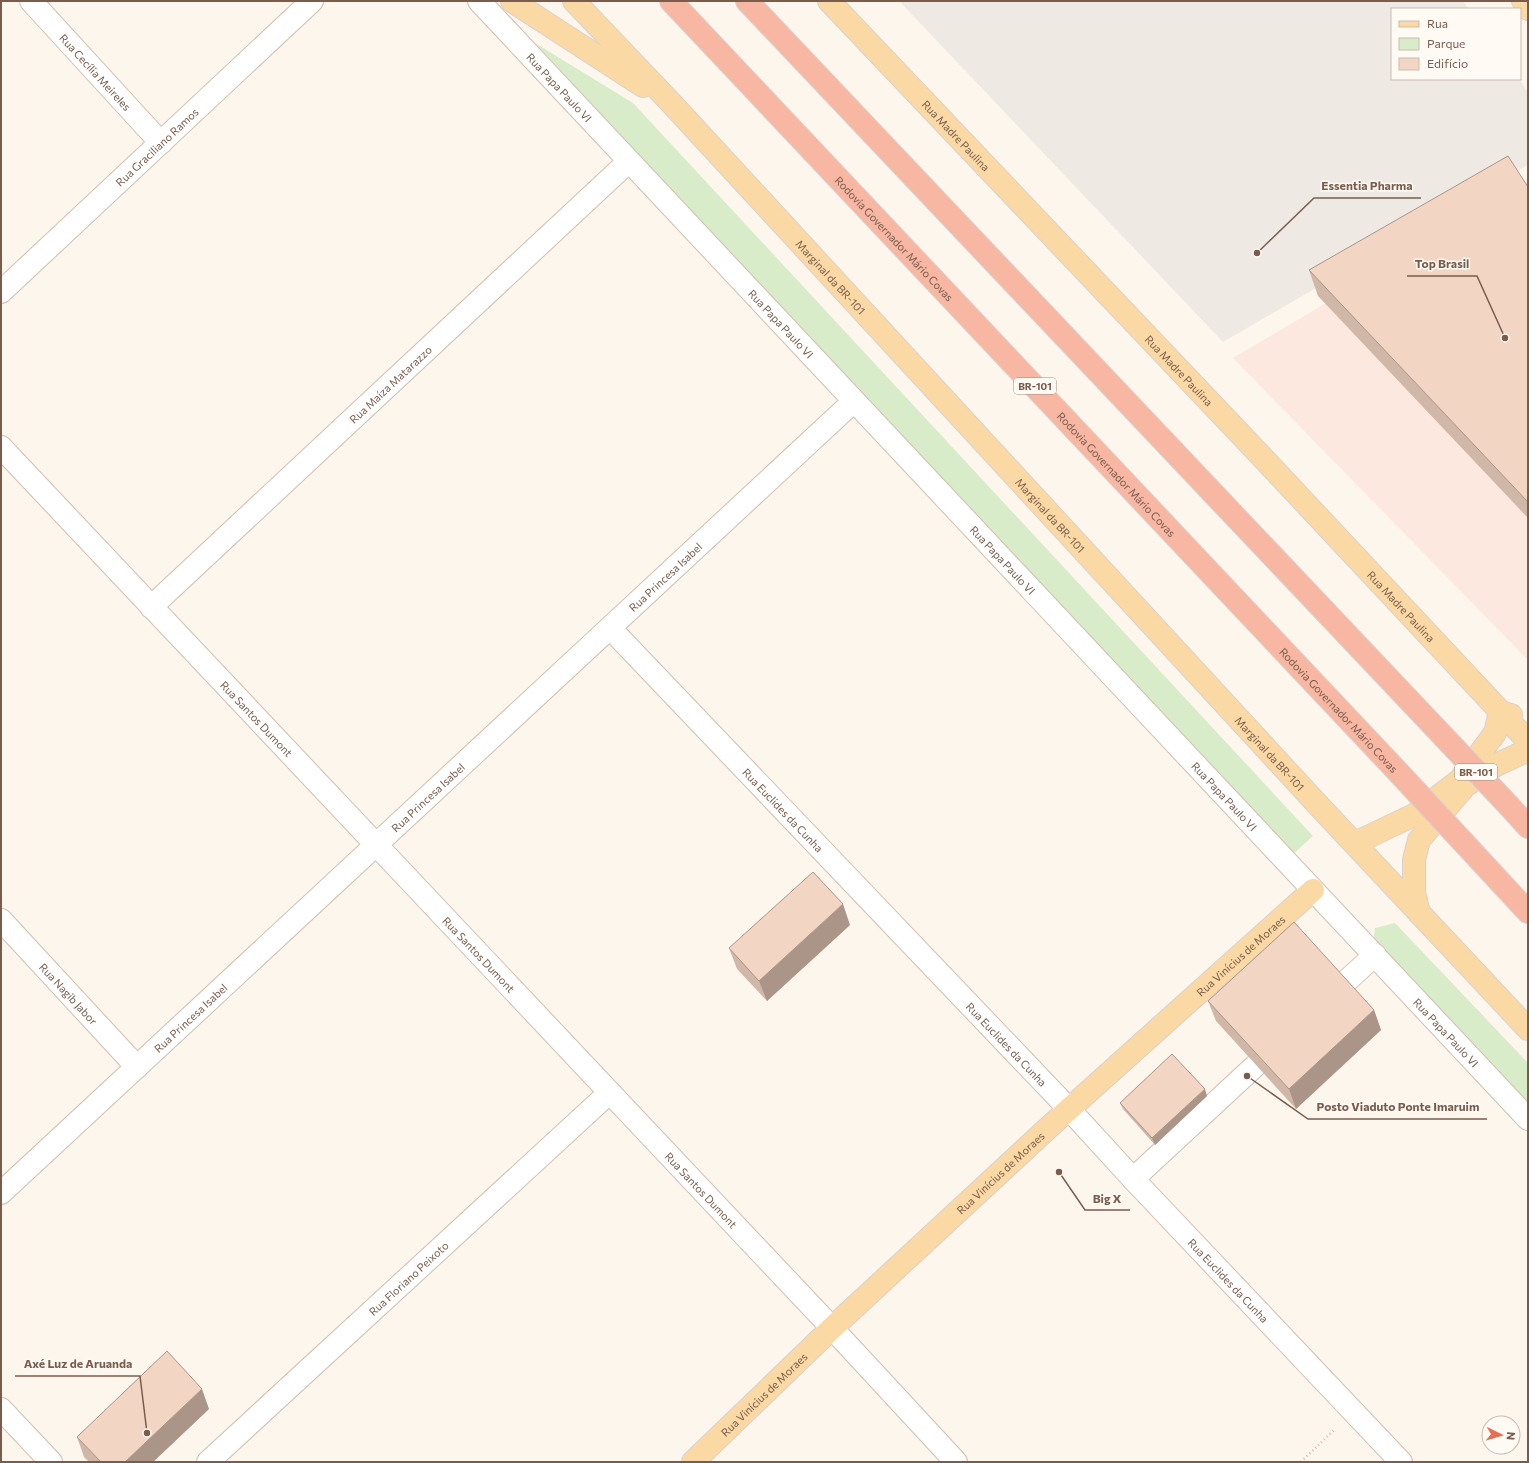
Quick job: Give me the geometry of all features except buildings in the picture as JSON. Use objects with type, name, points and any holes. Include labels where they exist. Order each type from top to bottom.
[{"type":"highway","name":"Rodovia Governador Mário Covas","points":[[672,1],[1528,912]]},
{"type":"highway","name":"BR-101","points":[[747,1],[1528,827]]},
{"type":"main road","points":[[512,1],[673,105]]},
{"type":"main road","name":"Marginal da BR-101","points":[[574,1],[673,105],[1319,806],[1528,1029]]},
{"type":"main road","name":"Rua Madre Paulina","points":[[829,1],[1273,469],[1528,741]]},
{"type":"main road","points":[[1523,1],[1528,9]]},
{"type":"main road","points":[[1355,843],[1414,815],[1460,780],[1495,733],[1500,712],[1528,720]]},
{"type":"main road","points":[[1419,913],[1414,892],[1414,860],[1419,840],[1465,786],[1494,766],[1522,753],[1528,752]]},
{"type":"main road","name":"Rua Vinícius de Moraes","points":[[693,1462],[832,1328],[1069,1109],[1313,890]]},
{"type":"street","name":"Rua Cecília Meireles","points":[[31,1],[161,143]]},
{"type":"street","name":"Rua Graciliano Ramos","points":[[1,292],[312,1]]},
{"type":"street","name":"Rua Papa Paulo VI","points":[[479,1],[1528,1118]]},
{"type":"street","name":"Rua Maíza Matarazzo","points":[[151,607],[629,161]]},
{"type":"street","name":"Rua Princesa Isabel","points":[[1,1193],[854,401]]},
{"type":"street","name":"Rua Santos Dumont","points":[[1,447],[832,1328],[956,1462]]},
{"type":"street","name":"Rua Euclides da Cunha","points":[[610,628],[1069,1109],[1133,1179],[1401,1462]]},
{"type":"street","name":"Rua Nagib Jabor","points":[[1,920],[137,1067]]},
{"type":"street","points":[[1341,986],[1375,955]]},
{"type":"street","points":[[1133,1179],[1256,1065]]},
{"type":"street","name":"Rua Floriano Peixoto","points":[[208,1462],[609,1093]]},
{"type":"street","points":[[1,1409],[51,1462]]},
{"type":"path","points":[[1301,1462],[1353,1412]]},
{"type":"shaded area","points":[[899,1],[1463,1],[1468,8],[1391,8],[1391,80],[1520,80],[1528,92],[1528,165],[1223,342]]},
{"type":"shaded area","points":[[1528,184],[1528,660],[1233,358]]},
{"type":"green space","points":[[535,43],[633,103],[1313,836],[1292,855]]},
{"type":"green space","points":[[1395,923],[1528,1063],[1528,1109],[1373,945],[1375,928]]},
{"type":"place","name":"Essentia Pharma","points":[[1257,253]]},
{"type":"place","name":"Top Brasil","points":[[1505,338]]},
{"type":"place","name":"Posto Viaduto Ponte Imaruim","points":[[1247,1076]]},
{"type":"place","name":"Big X","points":[[1059,1172]]},
{"type":"place","name":"Axé Luz de Aruanda","points":[[147,1433]]}]
